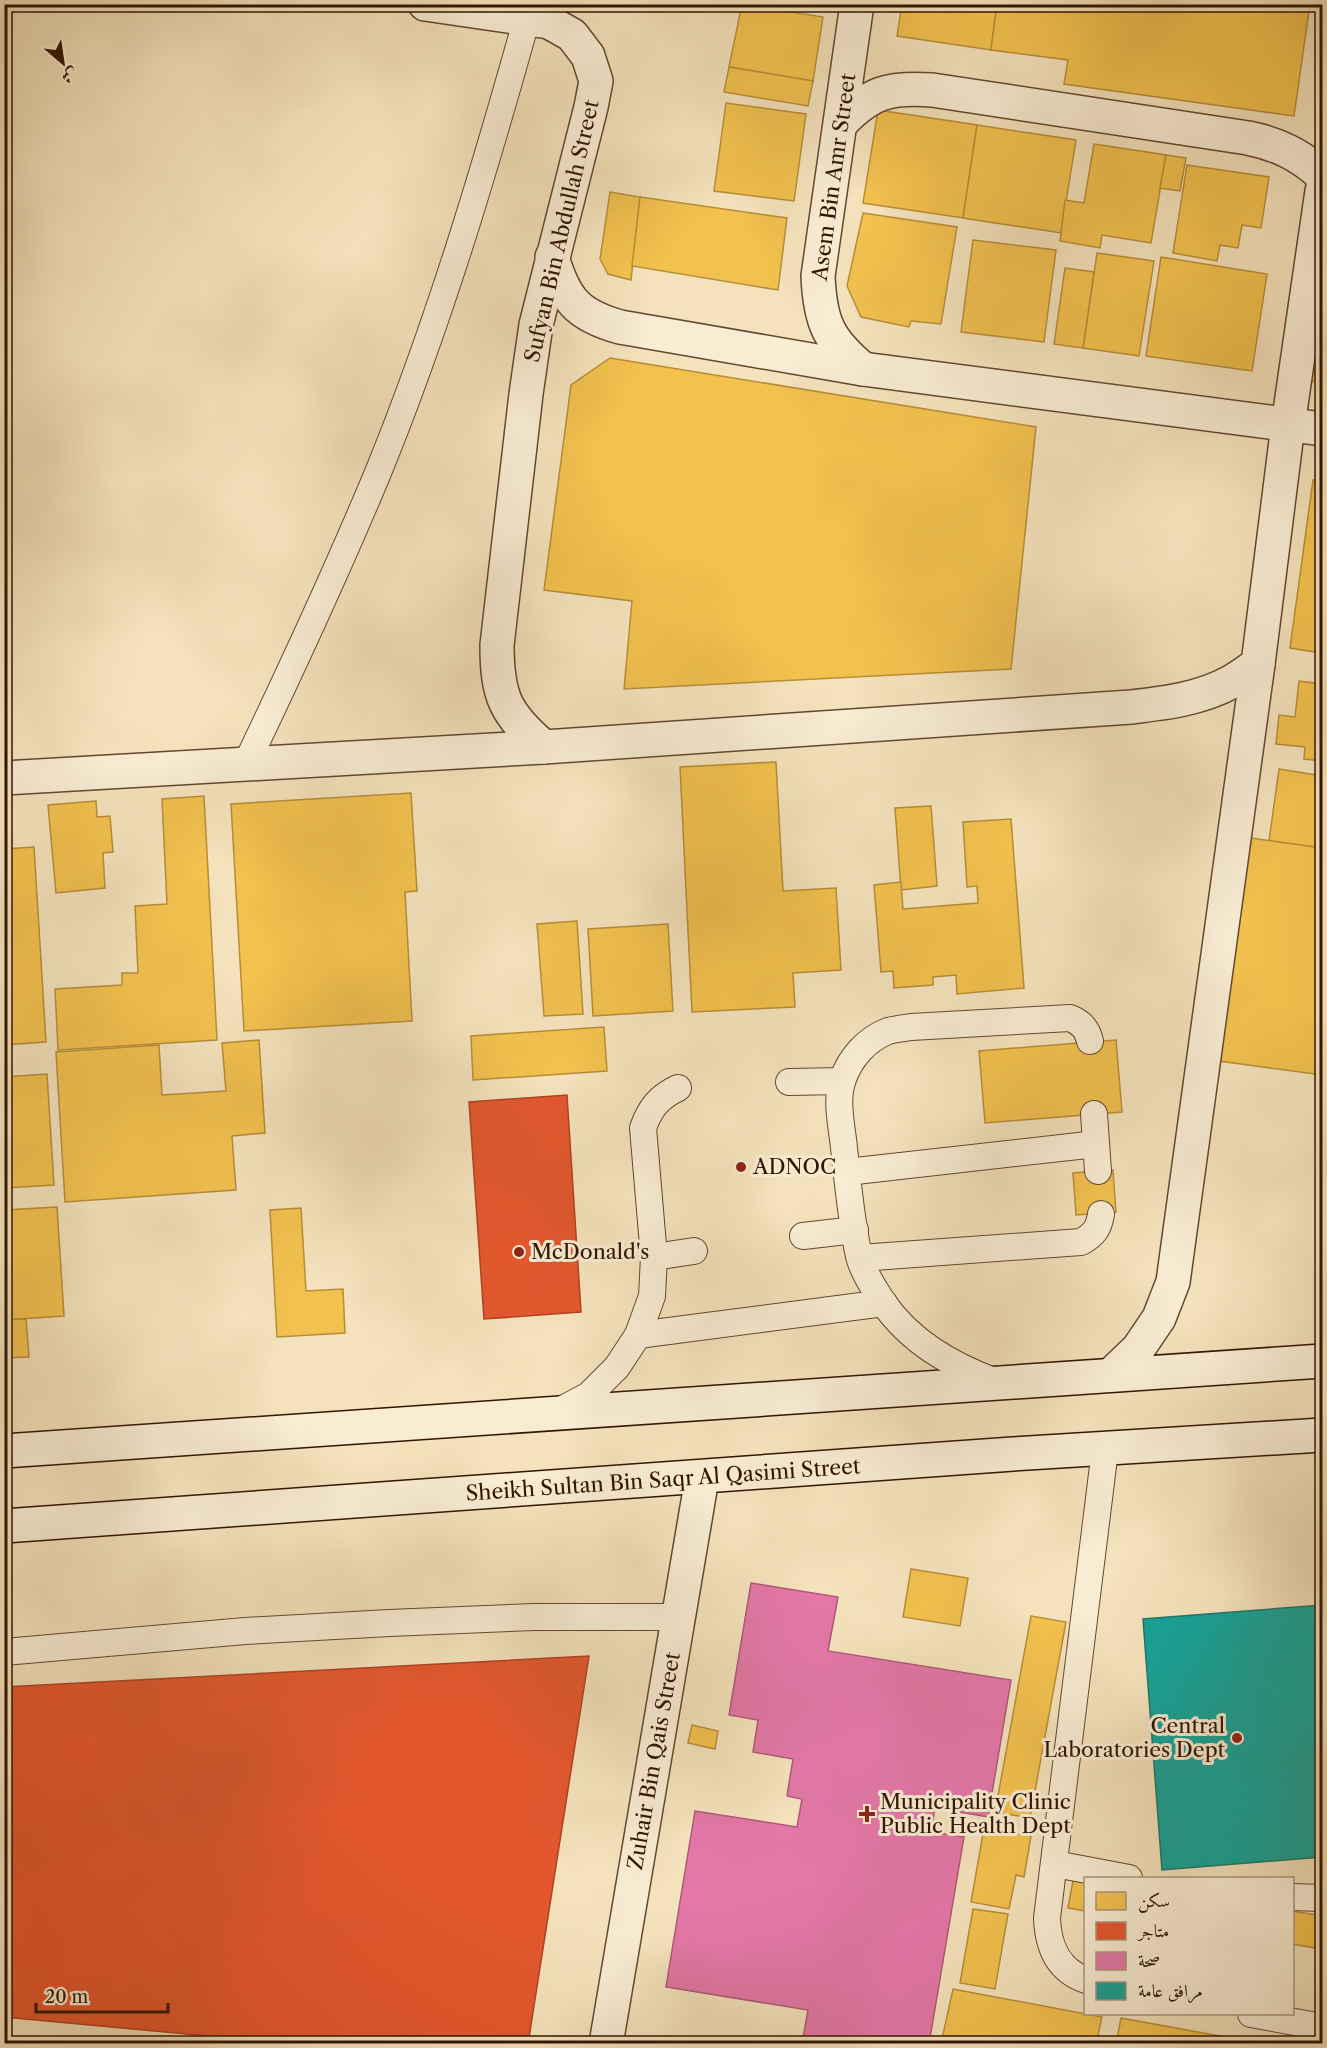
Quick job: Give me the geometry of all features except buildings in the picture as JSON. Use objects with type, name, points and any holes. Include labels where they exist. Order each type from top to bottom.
[{"type":"street","name":"Sufyan Bin Abdullah Street","points":[[425,4],[528,11],[572,35],[588,56],[596,81],[536,326],[497,645],[497,675],[505,703],[521,728],[544,747]]},
{"type":"street","name":"Asem Bin Amr Street","points":[[857,4],[818,276],[819,304],[827,329],[843,352],[863,369]]},
{"type":"street","points":[[841,123],[859,105],[882,93],[907,88],[932,90],[1270,142],[1290,150],[1323,175]]},
{"type":"street","points":[[1111,1375],[1138,1349],[1159,1318],[1173,1282],[1258,664],[1288,425],[1323,191]]},
{"type":"street","points":[[552,257],[560,283],[574,304],[595,320],[620,327],[863,369],[1323,429]]},
{"type":"street","points":[[4,778],[544,747],[1165,703],[1199,696],[1231,682],[1258,664]]},
{"type":"street","points":[[4,1451],[1323,1360]]},
{"type":"street","name":"Sheikh Sultan Bin Saqr Al Qasimi Street","points":[[4,1526],[702,1478],[1013,1454],[1323,1435]]},
{"type":"street","name":"Zuhair Bin Qais Street","points":[[611,2042],[702,1478]]},
{"type":"lane","points":[[246,764],[315,620],[386,452],[434,323],[480,183],[528,11]]},
{"type":"lane","points":[[999,1383],[966,1371],[934,1353],[907,1330],[870,1282],[860,1258],[855,1230],[839,1104],[842,1081],[852,1060],[867,1043],[888,1031],[911,1027],[1070,1018],[1080,1022],[1087,1031],[1090,1041]]},
{"type":"lane","points":[[789,1082],[842,1081]]},
{"type":"lane","points":[[556,1413],[589,1395],[617,1367],[638,1335],[652,1296],[654,1257],[644,1128],[648,1114],[655,1103],[678,1088]]},
{"type":"lane","points":[[1094,1114],[1098,1171]]},
{"type":"lane","points":[[847,1172],[1096,1144]]},
{"type":"lane","points":[[860,1258],[1081,1242],[1092,1236],[1099,1226],[1101,1214]]},
{"type":"lane","points":[[803,1236],[855,1230]]},
{"type":"lane","points":[[654,1257],[694,1251]]},
{"type":"lane","points":[[638,1335],[884,1303]]},
{"type":"lane","points":[[1084,1979],[1064,1967],[1054,1952],[1048,1936],[1047,1918],[1105,1450]]},
{"type":"lane","points":[[4,1652],[245,1631],[389,1623],[534,1617],[679,1617]]},
{"type":"lane","points":[[1054,1864],[1125,1877]]},
{"type":"lane","points":[[1294,1897],[1323,1898]]},
{"type":"lane","points":[[1261,2015],[1323,2027]]},
{"type":"place","name":"ADNOC","points":[[741,1167]]},
{"type":"place","name":"McDonald's","points":[[519,1252]]},
{"type":"place","name":"Central Laboratories Dept","points":[[1237,1738]]},
{"type":"place","name":"Municipality Clinic Public Health Dept","points":[[867,1814]]}]
